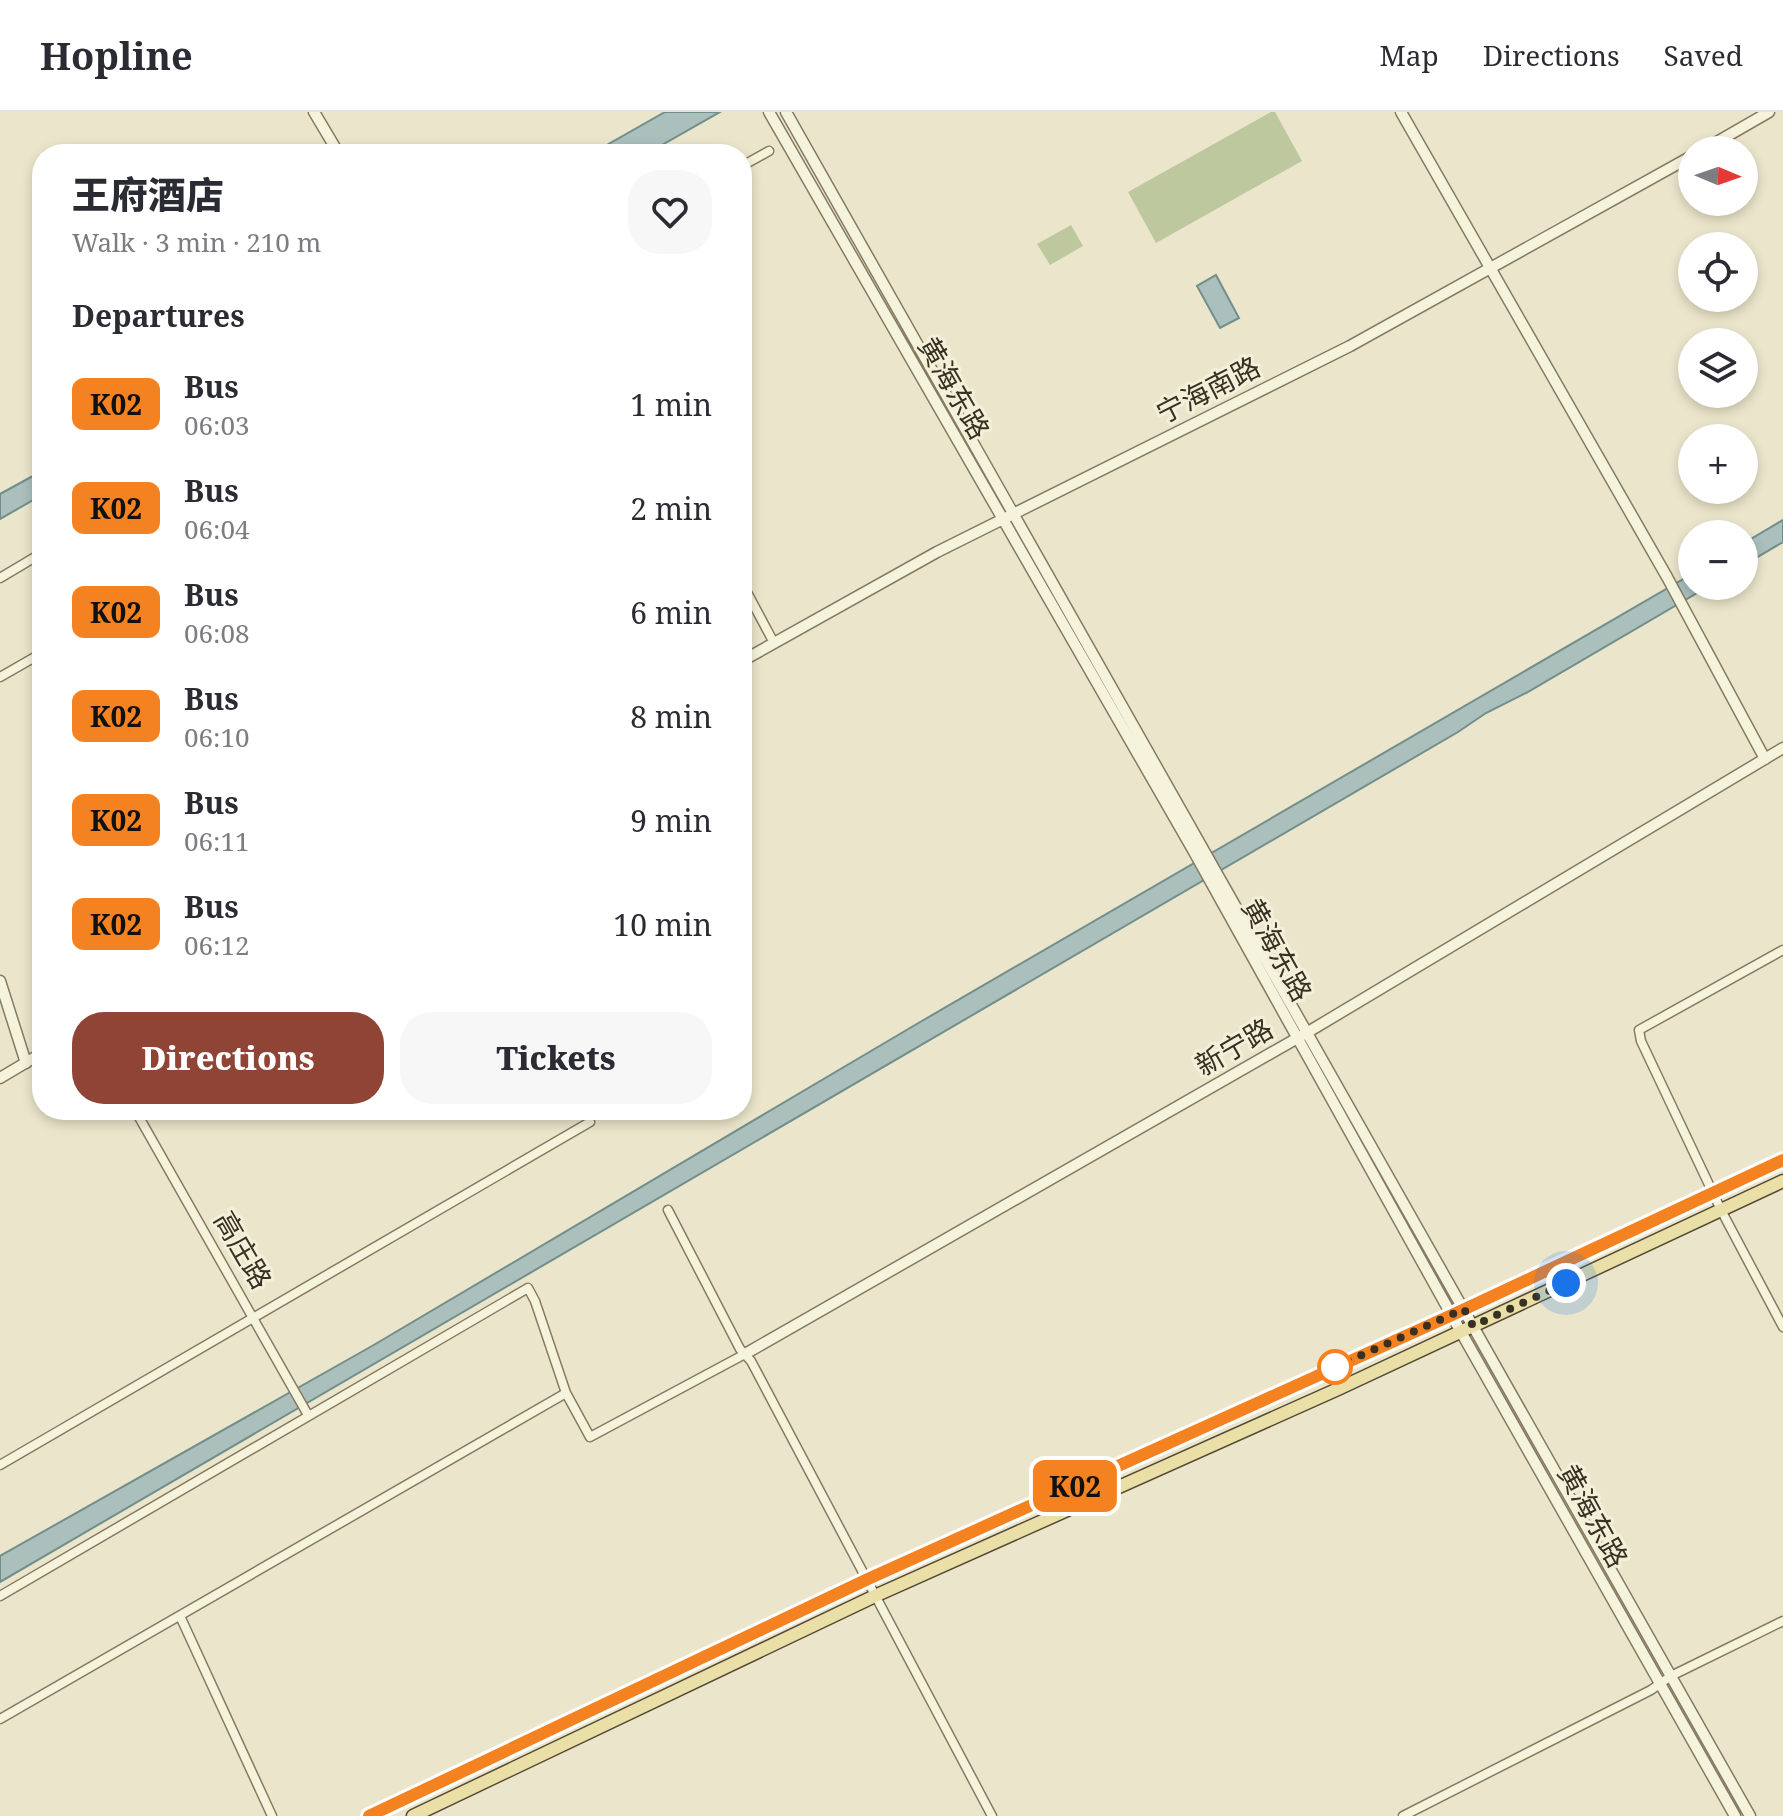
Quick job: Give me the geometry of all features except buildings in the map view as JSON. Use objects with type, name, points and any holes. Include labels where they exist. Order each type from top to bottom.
[{"type":"main road","points":[[368,1816],[868,1579],[1458,1312],[1783,1160]]},
{"type":"main road","points":[[413,1816],[877,1595],[1467,1329],[1783,1181]]},
{"type":"street","points":[[314,112],[333,144]]},
{"type":"street","name":"黄海东路","points":[[769,112],[1002,520],[1221,888],[1735,1816]]},
{"type":"street","name":"黄海东路","points":[[786,112],[1015,514],[1198,848]]},
{"type":"street","points":[[1401,112],[1669,581],[1765,759]]},
{"type":"street","points":[[1727,136],[1769,112]]},
{"type":"street","points":[[752,160],[769,151]]},
{"type":"street","name":"宁海南路","points":[[752,655],[877,584],[1350,346],[1678,164]]},
{"type":"street","points":[[0,578],[32,559]]},
{"type":"street","points":[[752,602],[774,643]]},
{"type":"street","points":[[0,677],[32,659]]},
{"type":"street","name":"新宁路","points":[[745,1354],[1303,1034],[1783,748]]},
{"type":"street","points":[[1783,950],[1639,1030],[1641,1041],[1721,1210],[1783,1327]]},
{"type":"street","points":[[0,981],[26,1063]]},
{"type":"street","points":[[0,1078],[32,1059]]},
{"type":"street","name":"高庄路","points":[[141,1120],[307,1413]]},
{"type":"street","points":[[0,1465],[590,1122]]},
{"type":"street","points":[[668,1210],[740,1349],[759,1374],[992,1816]]},
{"type":"street","points":[[0,1596],[307,1413],[528,1288],[566,1393],[590,1437],[745,1354]]},
{"type":"street","name":"黄海东路","points":[[1467,1329],[1750,1816]]},
{"type":"street","points":[[0,1719],[566,1393]]},
{"type":"street","points":[[180,1616],[272,1816]]},
{"type":"street","points":[[1403,1816],[1783,1621]]},
{"type":"green space","points":[[1275,112],[1302,161],[1156,243],[1128,192]]},
{"type":"green space","points":[[1071,225],[1083,246],[1050,265],[1037,244]]},
{"type":"shaded area","points":[[665,112],[720,112],[664,144],[609,144]]},
{"type":"shaded area","points":[[1216,275],[1239,318],[1220,328],[1197,286]]},
{"type":"shaded area","points":[[32,476],[32,501],[0,519],[0,494]]},
{"type":"shaded area","points":[[1783,520],[1783,542],[1758,557],[1758,535]]},
{"type":"shaded area","points":[[1678,582],[1678,600],[1685,600],[1486,713],[0,1582],[0,1556],[372,1346],[915,1025]]},
{"type":"bus line","name":"K02","points":[[369,1816],[868,1579],[1452,1315],[1783,1160]]},
{"type":"route","points":[[1335,1367],[1464,1309],[1473,1326],[1566,1283]]}]
